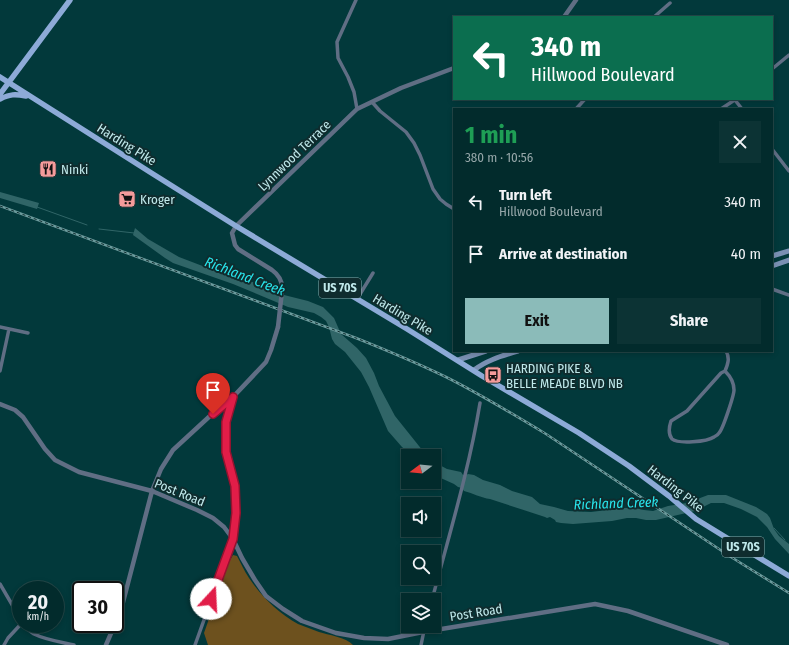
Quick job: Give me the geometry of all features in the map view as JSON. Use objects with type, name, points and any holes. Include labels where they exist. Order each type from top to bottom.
[{"type":"main road","points":[[0,94],[70,0]]},
{"type":"main road","name":"Harding Pike","points":[[0,77],[236,226],[579,433],[629,466],[669,496],[696,519],[789,576]]},
{"type":"main road","points":[[0,99],[8,95],[16,94],[30,97]]},
{"type":"main road","points":[[773,256],[789,251]]},
{"type":"main road","points":[[773,266],[789,260]]},
{"type":"main road","points":[[458,360],[483,352]]},
{"type":"main road","points":[[474,370],[494,359],[515,352]]},
{"type":"street","points":[[356,0],[337,42],[338,58],[354,92],[357,109]]},
{"type":"street","points":[[565,16],[576,0]]},
{"type":"street","points":[[655,16],[670,3]]},
{"type":"street","points":[[773,68],[789,55]]},
{"type":"street","name":"Lynnwood Terrace","points":[[236,226],[357,109],[401,88],[453,68]]},
{"type":"street","points":[[577,108],[584,100]]},
{"type":"street","points":[[722,108],[734,100]]},
{"type":"street","points":[[372,102],[380,111],[406,132],[420,155],[433,190],[440,199],[453,208]]},
{"type":"street","points":[[773,150],[789,171]]},
{"type":"street","points":[[106,645],[121,610],[152,491],[161,469],[172,450],[223,404],[233,397],[266,362],[271,350],[278,327],[282,291],[281,281],[274,271],[235,245],[232,234],[236,226]]},
{"type":"street","points":[[357,299],[373,273]]},
{"type":"street","points":[[773,289],[789,296]]},
{"type":"street","points":[[0,327],[28,333]]},
{"type":"street","points":[[0,371],[9,329]]},
{"type":"street","points":[[725,371],[732,380],[734,390],[725,422],[719,433],[710,440],[697,442],[675,441],[672,439],[669,430],[671,421],[687,411],[721,373],[725,371],[728,364],[727,352]]},
{"type":"street","points":[[195,645],[233,539],[236,500],[235,486],[226,452],[226,422],[233,397]]},
{"type":"street","points":[[434,593],[461,490],[480,403]]},
{"type":"street","name":"Post Road","points":[[0,404],[15,410],[23,417],[45,449],[55,460],[80,472],[152,491],[213,518],[224,527],[233,539],[242,558],[266,596],[302,621],[336,633],[364,638],[388,639],[418,633]]},
{"type":"street","points":[[0,584],[12,605]]},
{"type":"street","name":"Post Road","points":[[441,629],[595,604],[628,611],[727,645]]},
{"type":"street","points":[[4,645],[13,633]]},
{"type":"street","points":[[33,633],[57,642],[74,645]]},
{"type":"street","points":[[421,645],[423,633]]},
{"type":"shaded area","points":[[233,555],[237,556],[247,575],[270,604],[284,615],[298,624],[319,632],[342,638],[353,645],[208,645],[204,633],[229,562]]},
{"type":"water","points":[[0,192],[39,203],[37,209],[0,198]]},
{"type":"water","points":[[135,228],[148,239],[179,257],[213,270],[264,286],[276,293],[308,301],[323,307],[334,318],[341,334],[366,358],[395,416],[421,449],[404,449],[388,431],[361,372],[345,352],[335,344],[326,321],[321,317],[314,313],[288,307],[233,284],[173,263],[133,235]]},
{"type":"water","points":[[441,466],[447,469],[461,472],[463,475],[474,475],[512,491],[532,497],[540,504],[568,511],[591,512],[623,508],[653,511],[668,506],[687,503],[708,495],[726,495],[756,507],[767,514],[779,536],[789,544],[789,554],[757,517],[724,503],[711,503],[695,511],[656,520],[627,518],[612,521],[573,524],[556,522],[550,517],[547,518],[483,498],[464,491],[462,488],[441,478]]},
{"type":"waterway","name":"Richland Creek","points":[[37,207],[87,225]]},
{"type":"waterway","name":"Richland Creek","points":[[99,229],[134,233]]},
{"type":"waterway","name":"Richland Creek","points":[[774,528],[785,540]]},
{"type":"railway","points":[[0,206],[356,338],[446,377],[484,397],[546,434],[731,557],[789,593]]},
{"type":"place","name":"Ninki","points":[[48,169]]},
{"type":"place","name":"Kroger","points":[[127,199]]},
{"type":"place","name":"HARDING PIKE & BELLE MEADE BLVD NB","points":[[493,375]]},
{"type":"route","points":[[211,599],[233,539],[236,513],[235,486],[226,452],[226,422],[233,397],[213,414]]}]
